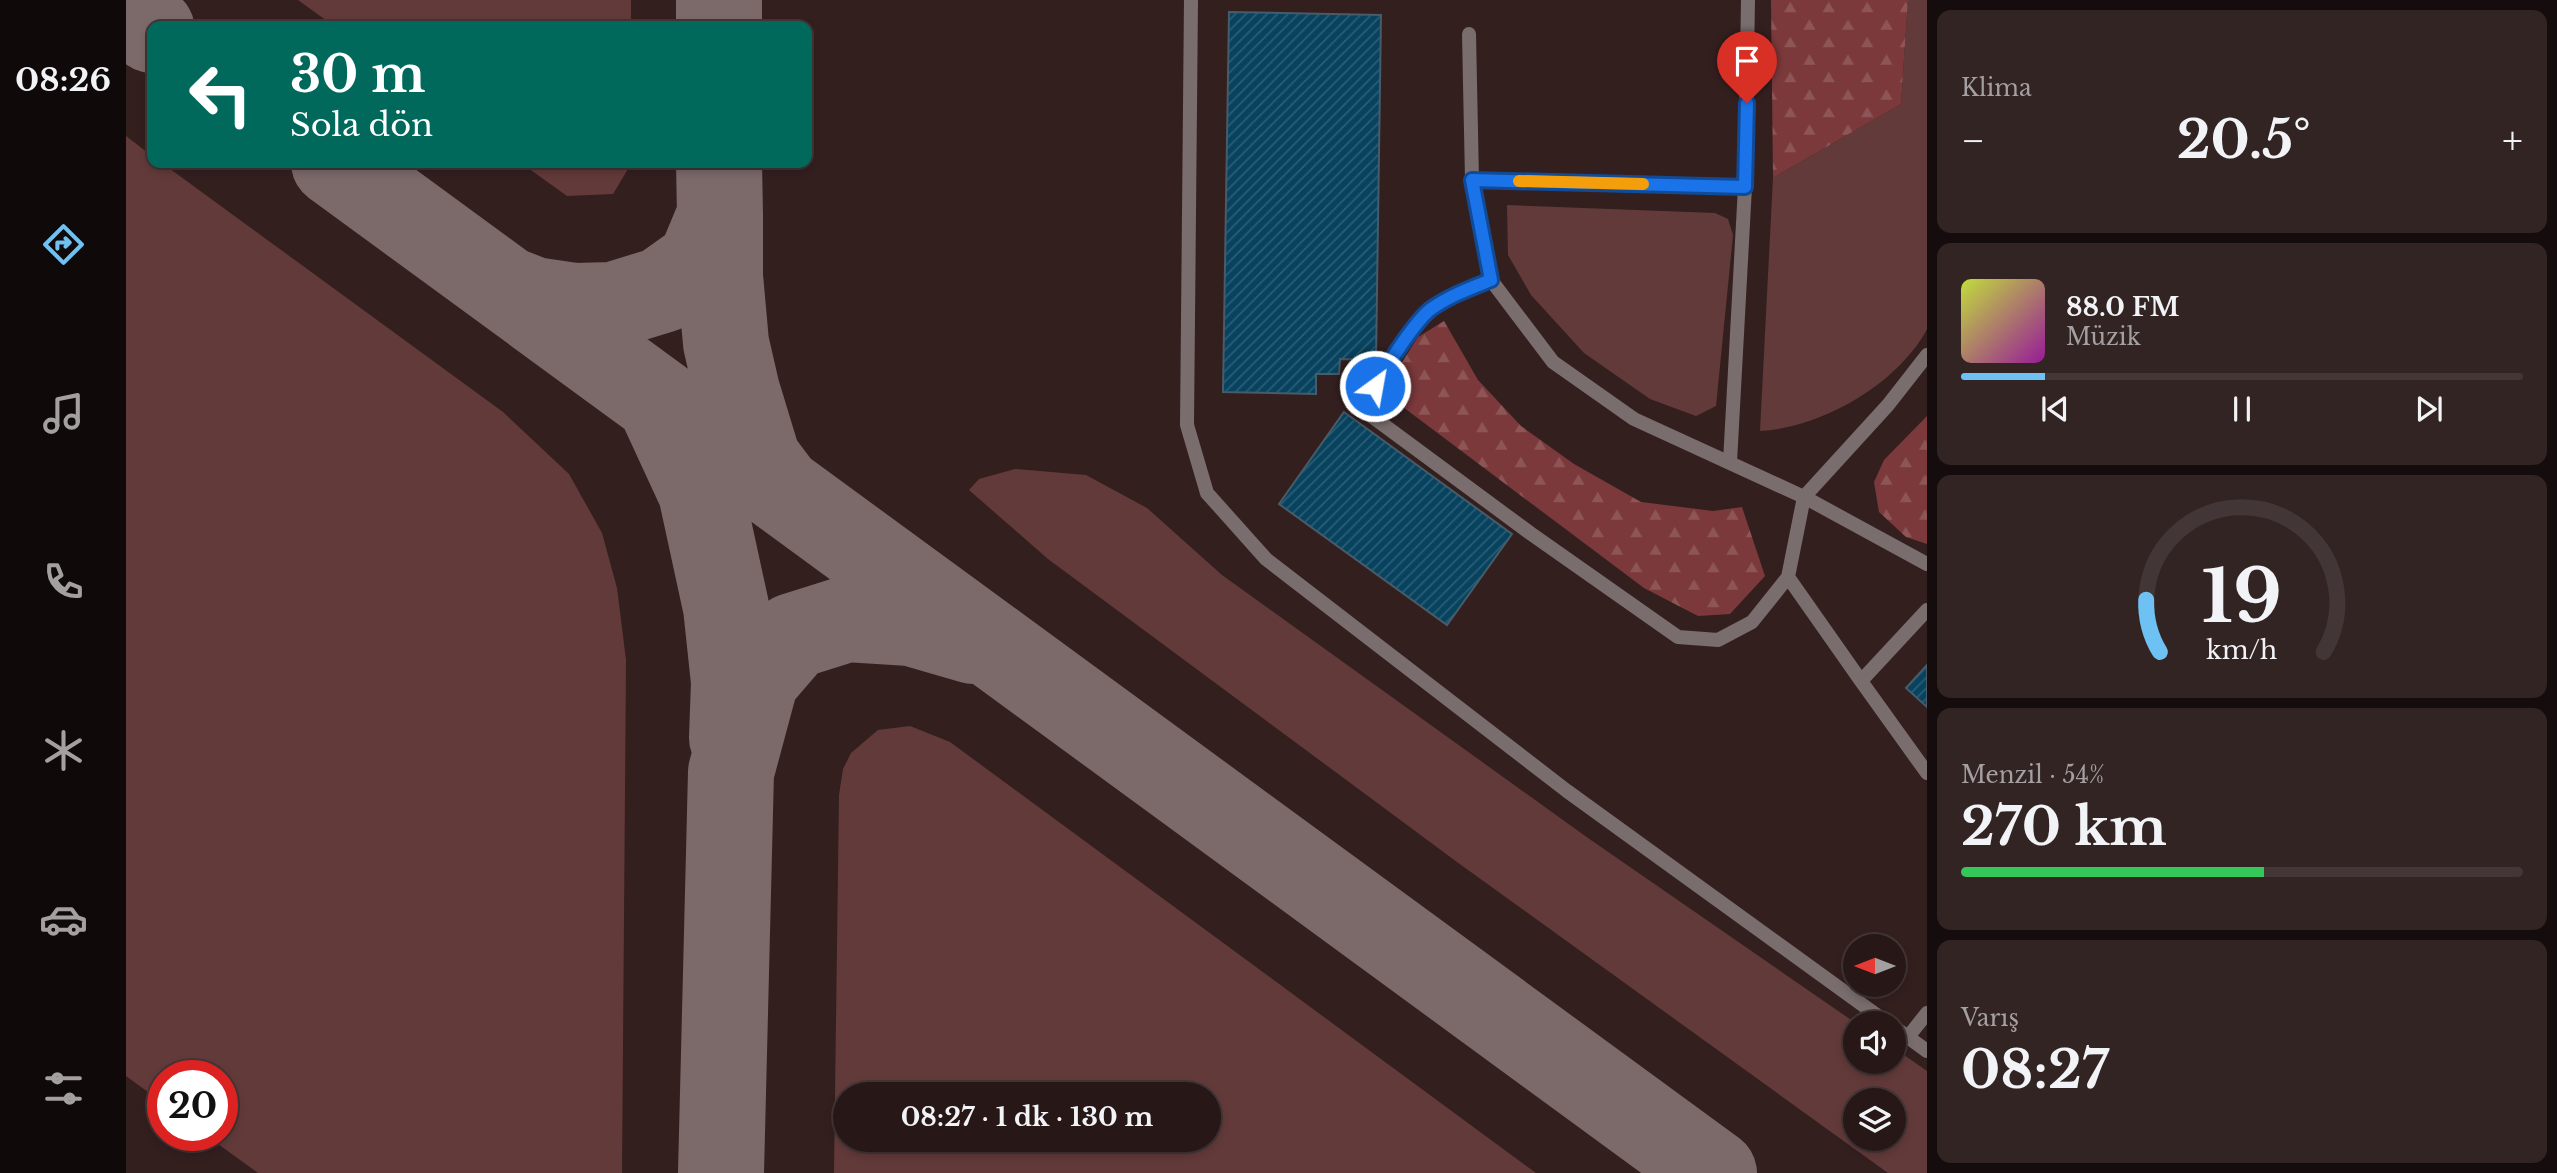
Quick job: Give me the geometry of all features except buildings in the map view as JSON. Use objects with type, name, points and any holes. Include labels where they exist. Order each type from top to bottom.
[{"type":"lane","points":[[1191,0],[1187,425],[1207,493],[1266,559],[1567,791],[1872,1011]]},
{"type":"lane","points":[[1730,462],[1745,187],[1748,0]]},
{"type":"lane","points":[[1469,34],[1472,180],[1491,280],[1553,362],[1634,419],[1804,497],[1927,564]]},
{"type":"lane","points":[[1472,180],[1745,187]]},
{"type":"lane","points":[[1491,280],[1466,289],[1429,310],[1389,362],[1362,409],[1530,533],[1678,637],[1718,640],[1752,622],[1788,577],[1804,497],[1888,405],[1927,355]]},
{"type":"lane","points":[[1788,577],[1927,773]]},
{"type":"lane","points":[[1861,681],[1927,610]]},
{"type":"lane","points":[[1927,1013],[1908,1037],[1927,1051]]},
{"type":"shaded area","points":[[298,0],[631,0],[631,21],[327,21]]},
{"type":"shaded area","points":[[1908,0],[1927,0],[1927,329],[1897,368],[1856,400],[1808,422],[1760,431],[1773,178],[1901,104]]},
{"type":"shaded area","points":[[126,136],[147,152],[147,168],[169,168],[503,412],[569,474],[602,533],[617,588],[626,660],[622,1173],[258,1173],[228,1151],[238,1151],[238,1060],[147,1060],[147,1091],[126,1076]]},
{"type":"shaded area","points":[[528,168],[629,168],[613,194],[567,196]]},
{"type":"shaded area","points":[[1507,205],[1715,213],[1728,219],[1733,235],[1716,406],[1696,416],[1650,399],[1584,353],[1531,295],[1508,255]]},
{"type":"shaded area","points":[[1015,469],[1086,475],[1147,508],[1222,575],[1588,838],[1843,1014],[1843,1074],[1906,1074],[1906,1056],[1927,1071],[1927,1173],[1888,1173],[1858,1151],[1906,1151],[1906,1088],[1843,1088],[1843,1141],[1457,862],[1048,559],[969,490],[979,479]]},
{"type":"shaded area","points":[[910,726],[950,742],[1536,1173],[834,1173],[834,1152],[1221,1152],[1221,1082],[835,1082],[839,795],[843,769],[851,753],[878,730]]},
{"type":"green space","points":[[1771,0],[1908,0],[1901,104],[1773,178]]},
{"type":"green space","points":[[1444,321],[1478,380],[1521,426],[1574,464],[1641,502],[1713,511],[1742,507],[1765,576],[1730,614],[1698,616],[1644,588],[1383,392],[1418,337]]},
{"type":"green space","points":[[1927,416],[1927,544],[1906,537],[1879,512],[1874,482],[1884,460]]},
{"type":"taxiway","points":[[719,0],[719,21]]},
{"type":"taxiway","points":[[126,11],[147,26]]},
{"type":"taxiway","points":[[341,168],[1714,1173]]},
{"type":"taxiway","points":[[511,291],[534,300],[575,306],[613,305],[662,290],[700,263],[720,215],[719,168]]},
{"type":"taxiway","points":[[720,215],[720,276],[726,343],[758,460],[779,488]]},
{"type":"taxiway","points":[[659,401],[701,492],[726,607],[734,682],[732,738]]},
{"type":"taxiway","points":[[721,1173],[731,772],[756,679],[793,636],[847,619],[911,623],[973,641]]},
{"type":"slow traffic","points":[[1519,181],[1643,184]]},
{"type":"route","points":[[1375,386],[1389,362],[1429,310],[1466,289],[1491,280],[1472,180],[1745,187],[1747,103]]}]
